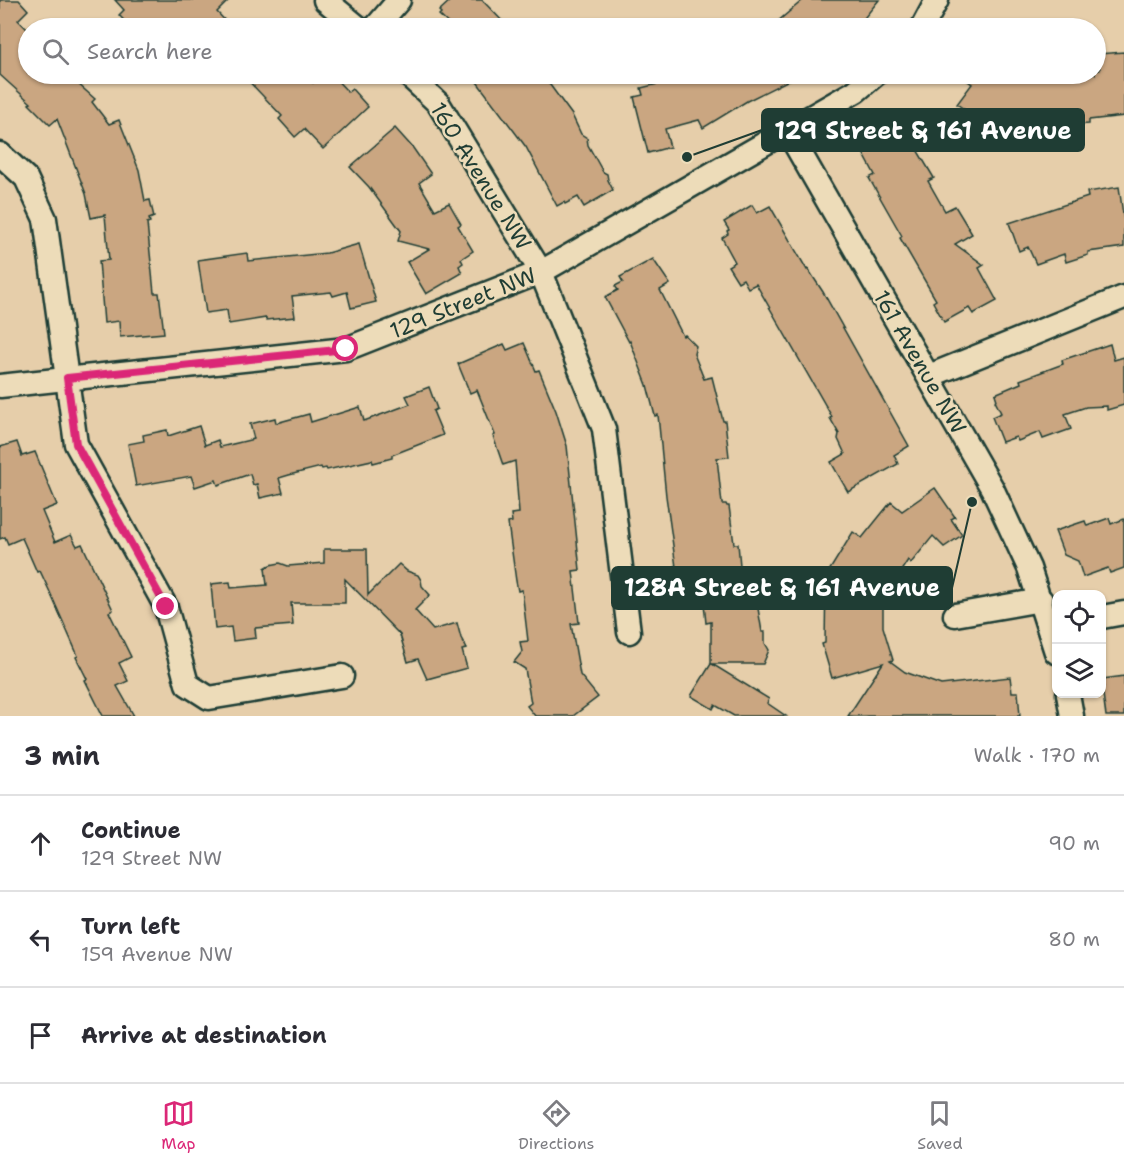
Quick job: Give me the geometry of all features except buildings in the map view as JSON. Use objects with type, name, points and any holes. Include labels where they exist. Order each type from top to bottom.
[{"type":"street","points":[[325,0],[347,18]]},
{"type":"street","points":[[384,18],[399,0]]},
{"type":"street","points":[[927,18],[937,0]]},
{"type":"street","name":"160 Avenue NW","points":[[418,84],[438,103],[541,272],[604,429],[628,632]]},
{"type":"street","name":"129 Street NW","points":[[0,386],[346,349],[541,272],[856,91],[864,84]]},
{"type":"street","name":"161 Avenue NW","points":[[787,130],[992,488],[1016,537],[1052,625]]},
{"type":"street","points":[[0,154],[26,178],[45,219],[76,444],[166,607],[187,684],[209,698],[342,676]]},
{"type":"street","points":[[929,376],[1124,297]]},
{"type":"street","points":[[955,615],[1041,600]]},
{"type":"street","points":[[1106,615],[1124,613]]},
{"type":"street","points":[[1069,698],[1072,716]]},
{"type":"place","name":"129 Street & 161 Avenue","points":[[687,157]]},
{"type":"place","name":"128A Street & 161 Avenue","points":[[972,502]]},
{"type":"route","points":[[166,607],[76,444],[67,378],[346,349]]}]
